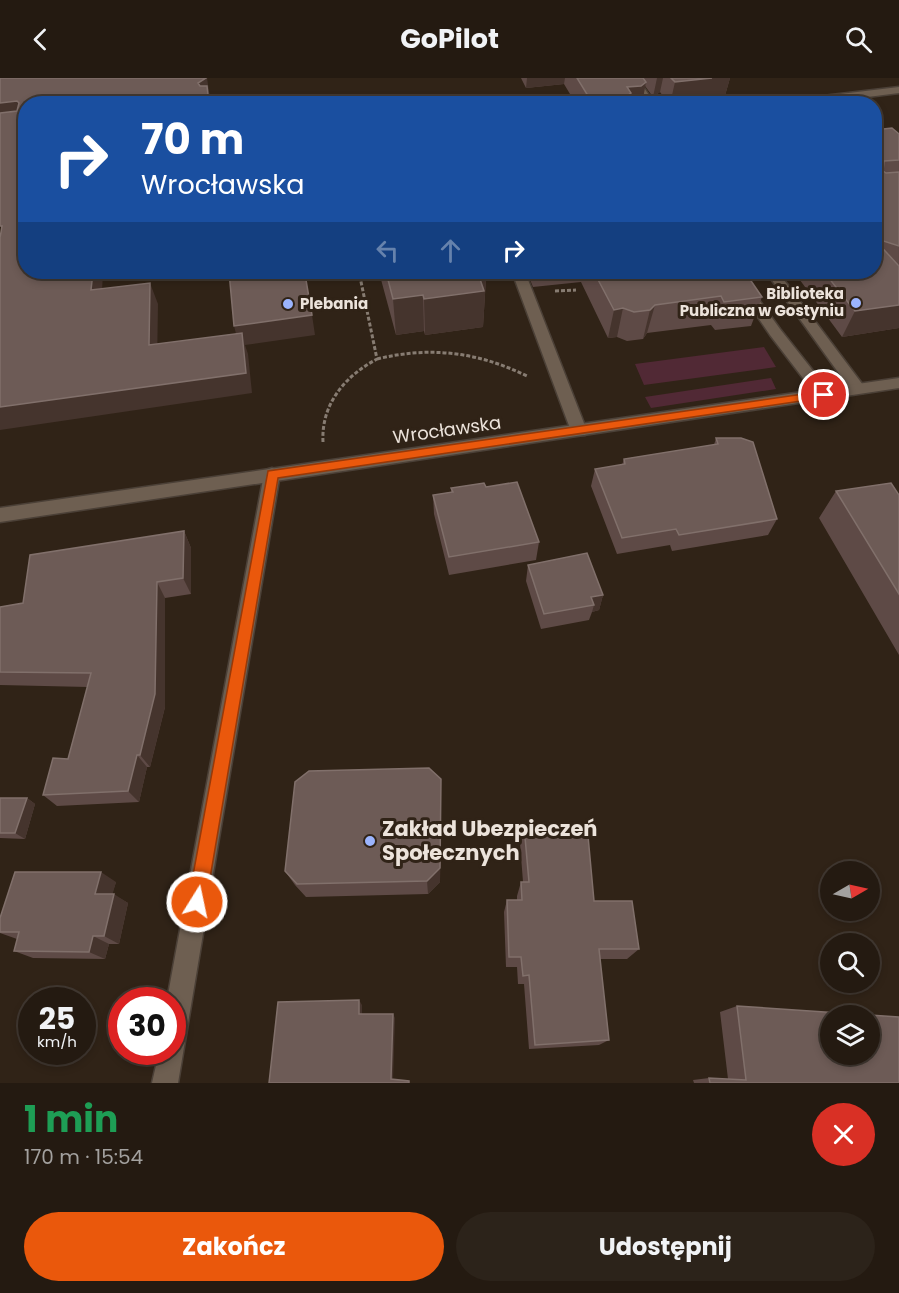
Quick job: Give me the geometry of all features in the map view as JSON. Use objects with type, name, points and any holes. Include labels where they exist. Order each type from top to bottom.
[{"type":"street","points":[[636,84],[645,96]]},
{"type":"street","points":[[848,96],[899,90]]},
{"type":"street","points":[[521,279],[579,431]]},
{"type":"street","points":[[738,279],[824,395]]},
{"type":"street","points":[[777,279],[858,389]]},
{"type":"street","name":"Wrocławska","points":[[0,515],[899,383]]},
{"type":"street","points":[[182,987],[272,474]]},
{"type":"street","points":[[165,1083],[168,1065]]},
{"type":"path","points":[[360,279],[377,359]]},
{"type":"path","points":[[326,467],[322,433],[326,414],[350,376],[377,359],[422,349],[457,352],[501,363],[525,375],[568,403]]},
{"type":"shaded area","points":[[764,347],[776,367],[644,385],[635,364]]},
{"type":"shaded area","points":[[771,378],[776,389],[651,408],[645,397]]},
{"type":"building","points":[[0,78],[206,78],[198,83],[200,86],[207,86],[208,96],[18,96],[18,102],[0,103]]},
{"type":"building","points":[[577,78],[643,78],[646,82],[641,86],[627,87],[631,93],[627,96],[588,96]]},
{"type":"building","points":[[671,78],[712,78],[675,82]]},
{"type":"building","points":[[18,107],[18,279],[92,279],[91,290],[150,283],[149,345],[242,333],[246,373],[0,407],[0,238],[2,226],[0,226],[0,113],[17,111]]},
{"type":"building","points":[[892,128],[899,134],[899,160],[884,161],[883,171],[886,173],[899,172],[899,246],[882,241],[882,129]]},
{"type":"building","points":[[882,248],[899,266],[899,305],[855,311],[830,279],[882,279]]},
{"type":"building","points":[[230,279],[306,279],[312,315],[234,326]]},
{"type":"building","points":[[388,279],[480,279],[484,291],[424,299],[423,295],[393,299]]},
{"type":"building","points":[[598,279],[750,279],[762,297],[724,302],[721,296],[655,305],[650,310],[634,312],[623,308],[614,310]]},
{"type":"building","points":[[716,438],[741,438],[753,442],[777,519],[679,535],[676,529],[622,538],[595,469],[625,464],[624,459],[718,444]]},
{"type":"building","points":[[517,482],[539,542],[449,557],[433,495],[453,492],[451,488],[484,483],[486,487]]},
{"type":"building","points":[[891,483],[899,495],[899,594],[836,491]]},
{"type":"building","points":[[184,531],[183,578],[157,582],[155,694],[140,755],[137,755],[128,791],[43,795],[53,758],[68,759],[91,673],[0,672],[0,607],[23,603],[30,555]]},
{"type":"building","points":[[587,553],[603,595],[591,597],[594,605],[544,614],[528,565]]},
{"type":"building","name":"Zakład Ubezpieczeń Społecznych","points":[[429,768],[441,779],[440,868],[427,881],[297,884],[285,871],[295,782],[309,771]]},
{"type":"building","points":[[0,798],[27,798],[15,833],[0,833]]},
{"type":"building","points":[[587,825],[594,901],[632,901],[639,949],[599,949],[609,1040],[535,1045],[529,975],[523,976],[521,957],[509,957],[507,900],[522,900],[521,882],[529,882],[524,826]]},
{"type":"building","points":[[15,872],[101,872],[95,894],[114,894],[104,936],[93,936],[89,952],[14,951],[19,932],[0,932],[0,918]]},
{"type":"building","points":[[359,1000],[359,1014],[393,1014],[391,1079],[409,1081],[409,1083],[269,1083],[278,1002]]},
{"type":"building","points":[[737,1006],[820,1012],[820,1065],[880,1065],[880,1016],[899,1017],[899,1083],[710,1083],[709,1078],[746,1080]]},
{"type":"place","name":"Biblioteka Publiczna w Gostyniu","points":[[856,303]]},
{"type":"place","name":"Plebania","points":[[288,304]]},
{"type":"place","name":"Zakład Ubezpieczeń Społecznych","points":[[370,841]]},
{"type":"route","points":[[197,902],[272,474],[824,395]]}]
